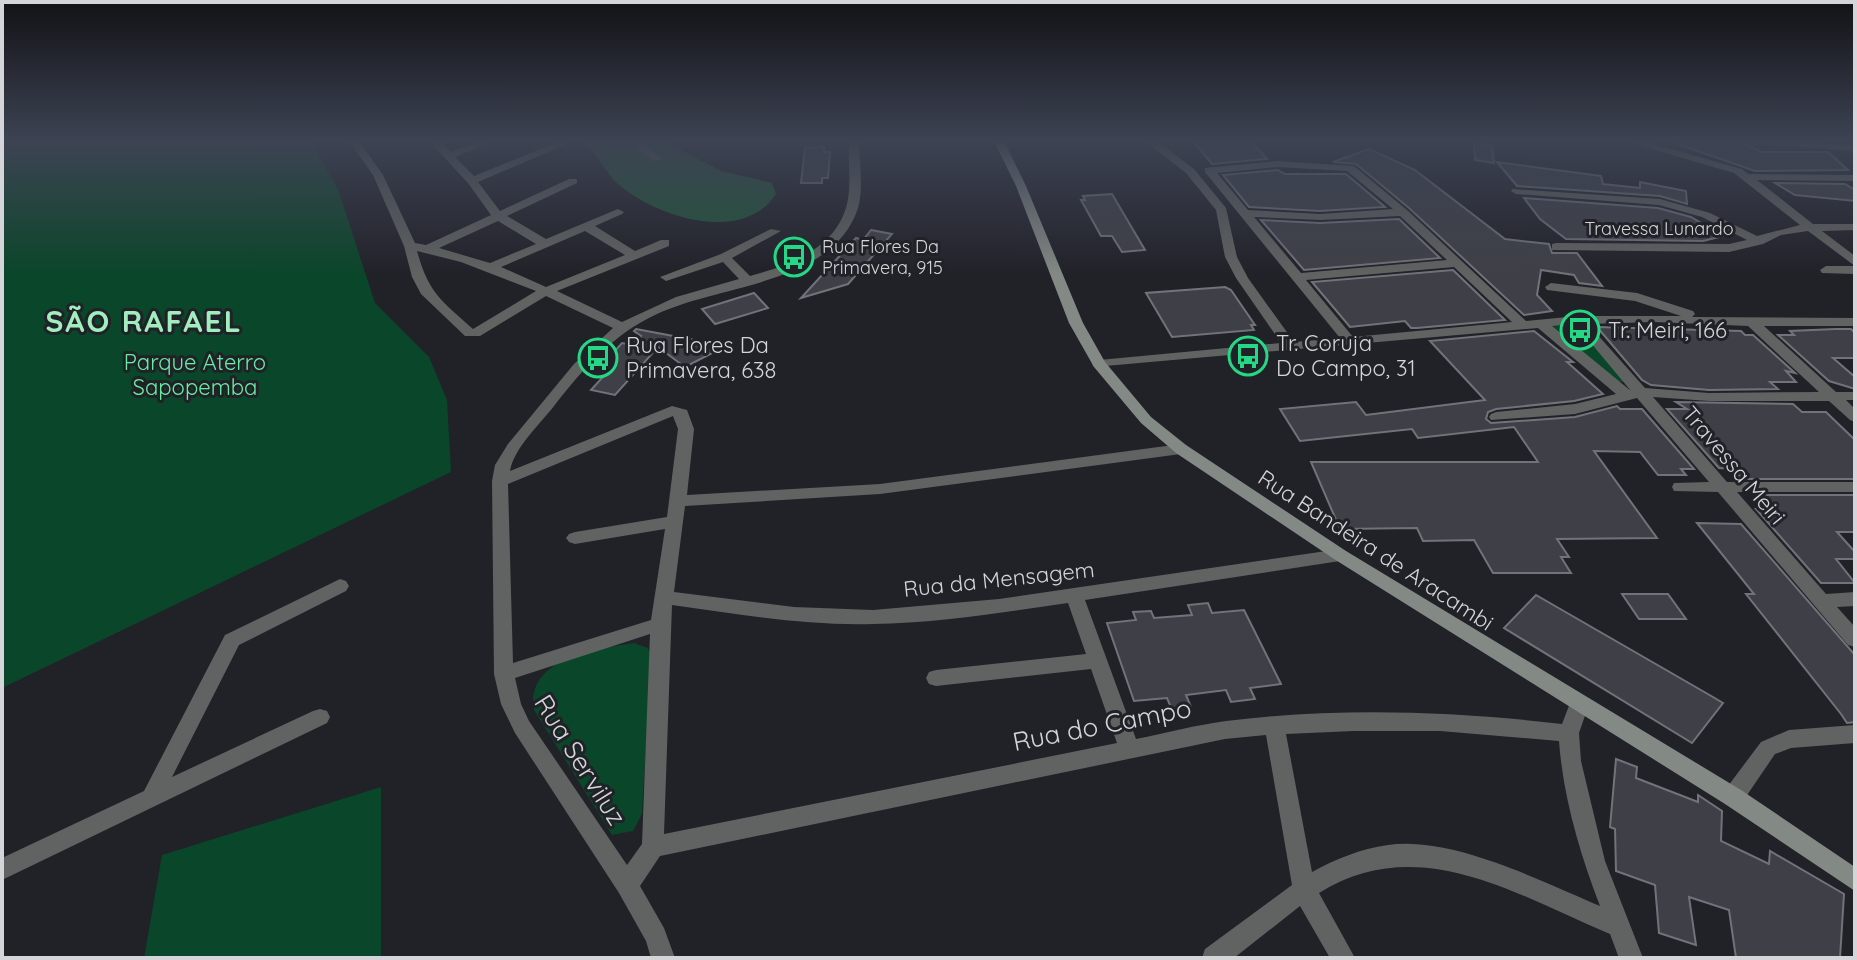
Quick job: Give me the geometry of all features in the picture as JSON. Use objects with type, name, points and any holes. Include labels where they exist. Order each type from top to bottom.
[{"type":"main road","name":"Rua Bandeira de Aracambi","points":[[1021,186],[1076,323],[1099,364],[1120,393],[1181,449],[1340,555],[1733,797],[1855,880]]},
{"type":"street","points":[[383,186],[427,294],[470,333],[475,333],[544,292],[665,243]]},
{"type":"street","points":[[476,186],[498,216],[545,244]]},
{"type":"street","points":[[428,248],[563,186]]},
{"type":"street","points":[[500,481],[503,465],[513,448],[595,350],[622,327],[663,306],[809,260],[835,237],[853,206],[853,186]]},
{"type":"street","points":[[1202,186],[1222,210],[1231,257],[1242,278],[1290,346]]},
{"type":"street","points":[[1222,186],[1350,341]]},
{"type":"street","points":[[1370,186],[1403,212],[1522,324]]},
{"type":"street","points":[[1760,186],[1855,262]]},
{"type":"street","points":[[1516,191],[1660,202],[1706,215],[1759,241]]},
{"type":"street","points":[[1222,210],[1320,217],[1403,212]]},
{"type":"street","points":[[492,267],[618,212]]},
{"type":"street","points":[[586,226],[635,256]]},
{"type":"street","name":"Travessa Lunardo","points":[[1556,247],[1729,248],[1759,241],[1782,231],[1810,227],[1855,227]]},
{"type":"street","points":[[666,277],[725,257],[775,231]]},
{"type":"street","points":[[410,246],[428,248],[492,267],[622,327]]},
{"type":"street","points":[[725,257],[746,280]]},
{"type":"street","points":[[1299,277],[1458,263]]},
{"type":"street","points":[[1826,270],[1855,270]]},
{"type":"street","points":[[1551,287],[1655,301],[1708,322]]},
{"type":"street","points":[[1099,364],[1539,322],[1654,318],[1753,323],[1855,322]]},
{"type":"street","name":"Travessa Meiri","points":[[1578,320],[1855,640]]},
{"type":"street","points":[[1539,322],[1625,395]]},
{"type":"street","points":[[1753,323],[1855,417]]},
{"type":"street","points":[[1496,417],[1575,409],[1643,392],[1709,397],[1855,396]]},
{"type":"street","points":[[500,481],[678,411],[682,413],[686,429],[679,501],[660,624],[653,847],[627,885]]},
{"type":"street","points":[[679,501],[880,489],[1181,449]]},
{"type":"street","name":"Rua Serviluz","points":[[500,481],[504,674],[511,704],[522,727],[627,885],[656,936],[663,958]]},
{"type":"street","points":[[1680,487],[1855,487]]},
{"type":"street","points":[[575,538],[675,522]]},
{"type":"street","name":"Rua da Mensagem","points":[[662,597],[844,618],[999,606],[1340,555]]},
{"type":"street","points":[[153,794],[232,640],[340,586]]},
{"type":"street","points":[[1074,595],[1129,747]]},
{"type":"street","points":[[1821,601],[1855,599]]},
{"type":"street","points":[[504,674],[660,624]]},
{"type":"street","points":[[936,678],[1097,661]]},
{"type":"street","points":[[1579,704],[1569,733],[1571,761],[1594,861],[1631,958]]},
{"type":"street","points":[[2,869],[153,794],[320,717]]},
{"type":"street","name":"Rua do Campo","points":[[653,847],[1129,747],[1225,730],[1274,725],[1493,723],[1569,733]]},
{"type":"street","points":[[1274,725],[1304,890],[1343,958]]},
{"type":"street","points":[[1733,797],[1768,748],[1789,739],[1855,734]]},
{"type":"street","points":[[1214,958],[1304,890],[1361,861],[1397,854],[1433,858],[1483,871],[1616,925]]},
{"type":"green space","name":"Parque Aterro Sapopemba","points":[[2,186],[336,186],[375,303],[429,357],[447,400],[451,472],[2,688]]},
{"type":"green space","points":[[620,186],[773,186],[776,194],[761,210],[743,219],[722,222],[676,215],[634,196]]},
{"type":"green space","points":[[1550,326],[1578,326],[1632,382],[1614,382]]},
{"type":"green space","points":[[634,643],[648,648],[651,656],[642,814],[633,831],[612,835],[534,710],[534,692],[540,678],[566,659]]},
{"type":"green space","points":[[381,787],[381,958],[144,958],[162,855]]},
{"type":"building","points":[[1232,186],[1360,186],[1385,207],[1320,211],[1249,207]]},
{"type":"building","points":[[1382,186],[1436,186],[1505,239],[1549,244],[1552,253],[1577,253],[1602,286],[1579,283],[1574,275],[1541,270],[1537,295],[1552,311],[1524,315]]},
{"type":"building","points":[[1517,186],[1659,186],[1686,191],[1687,204],[1660,196]]},
{"type":"building","points":[[1780,186],[1848,186],[1855,190],[1855,201],[1795,195]]},
{"type":"building","points":[[1112,194],[1145,250],[1122,252],[1112,236],[1101,236],[1081,200],[1085,200],[1083,196]]},
{"type":"building","points":[[1524,198],[1658,208],[1691,217],[1723,236],[1703,241],[1566,239],[1540,219]]},
{"type":"building","points":[[1399,219],[1440,258],[1304,270],[1261,220],[1320,223]]},
{"type":"building","points":[[871,230],[892,234],[848,284],[801,298],[856,238],[863,240]]},
{"type":"building","points":[[1453,270],[1505,320],[1417,328],[1411,328],[1405,321],[1350,327],[1312,282]]},
{"type":"building","points":[[1225,287],[1231,290],[1255,325],[1251,325],[1254,330],[1172,337],[1146,293]]},
{"type":"building","points":[[754,293],[768,308],[715,324],[702,309]]},
{"type":"building","points":[[1597,327],[1741,331],[1745,335],[1753,335],[1795,373],[1786,371],[1796,382],[1770,382],[1778,389],[1709,390],[1651,385],[1642,380]]},
{"type":"building","points":[[1851,329],[1855,333],[1855,358],[1833,358],[1855,377],[1855,389],[1829,381],[1778,335],[1794,335],[1790,331]]},
{"type":"building","points":[[634,331],[726,346],[685,367],[658,347],[615,395],[591,390],[603,377],[593,375],[622,343],[632,345],[641,336]]},
{"type":"building","points":[[1534,331],[1573,362],[1567,362],[1603,394],[1574,401],[1496,409],[1488,412],[1486,419],[1491,423],[1575,417],[1617,406],[1620,409],[1642,409],[1694,469],[1681,469],[1686,475],[1658,475],[1640,452],[1594,451],[1657,538],[1557,539],[1569,557],[1561,557],[1571,573],[1493,573],[1474,540],[1423,541],[1417,528],[1340,529],[1311,462],[1538,462],[1514,427],[1418,438],[1412,429],[1300,441],[1280,409],[1356,402],[1366,415],[1485,400],[1430,341]]},
{"type":"building","points":[[1676,402],[1793,404],[1802,412],[1826,412],[1855,440],[1855,479],[1742,479],[1733,469],[1719,468],[1667,409],[1687,409]]},
{"type":"building","points":[[1756,495],[1855,495],[1855,532],[1837,532],[1855,552],[1855,559],[1836,559],[1855,583],[1821,583],[1756,509],[1763,509],[1757,502],[1763,502]]},
{"type":"building","points":[[1697,523],[1741,524],[1855,655],[1855,722],[1847,723],[1746,594],[1754,594]]},
{"type":"building","points":[[1622,594],[1668,594],[1686,619],[1639,619]]},
{"type":"building","points":[[1536,595],[1723,703],[1692,743],[1504,628]]},
{"type":"building","points":[[1208,603],[1212,613],[1244,610],[1281,684],[1250,688],[1255,699],[1231,702],[1226,690],[1186,695],[1191,707],[1172,710],[1167,698],[1134,701],[1107,623],[1136,620],[1133,612],[1151,611],[1154,618],[1192,615],[1188,605]]},
{"type":"building","points":[[1616,759],[1637,767],[1636,778],[1698,802],[1698,795],[1722,811],[1721,841],[1769,864],[1770,851],[1844,894],[1840,958],[1736,958],[1729,910],[1689,897],[1696,945],[1659,933],[1655,885],[1616,871],[1615,829],[1610,827]]},
{"type":"place","name":"Rua Flores Da Primavera, 915","points":[[794,257]]},
{"type":"place","name":"Tr. Meiri, 166","points":[[1580,330]]},
{"type":"place","name":"Tr. Coruja Do Campo, 31","points":[[1248,356]]},
{"type":"place","name":"Rua Flores Da Primavera, 638","points":[[598,358]]},
{"type":"district","name":"SÃO RAFAEL","points":[[144,322]]}]
